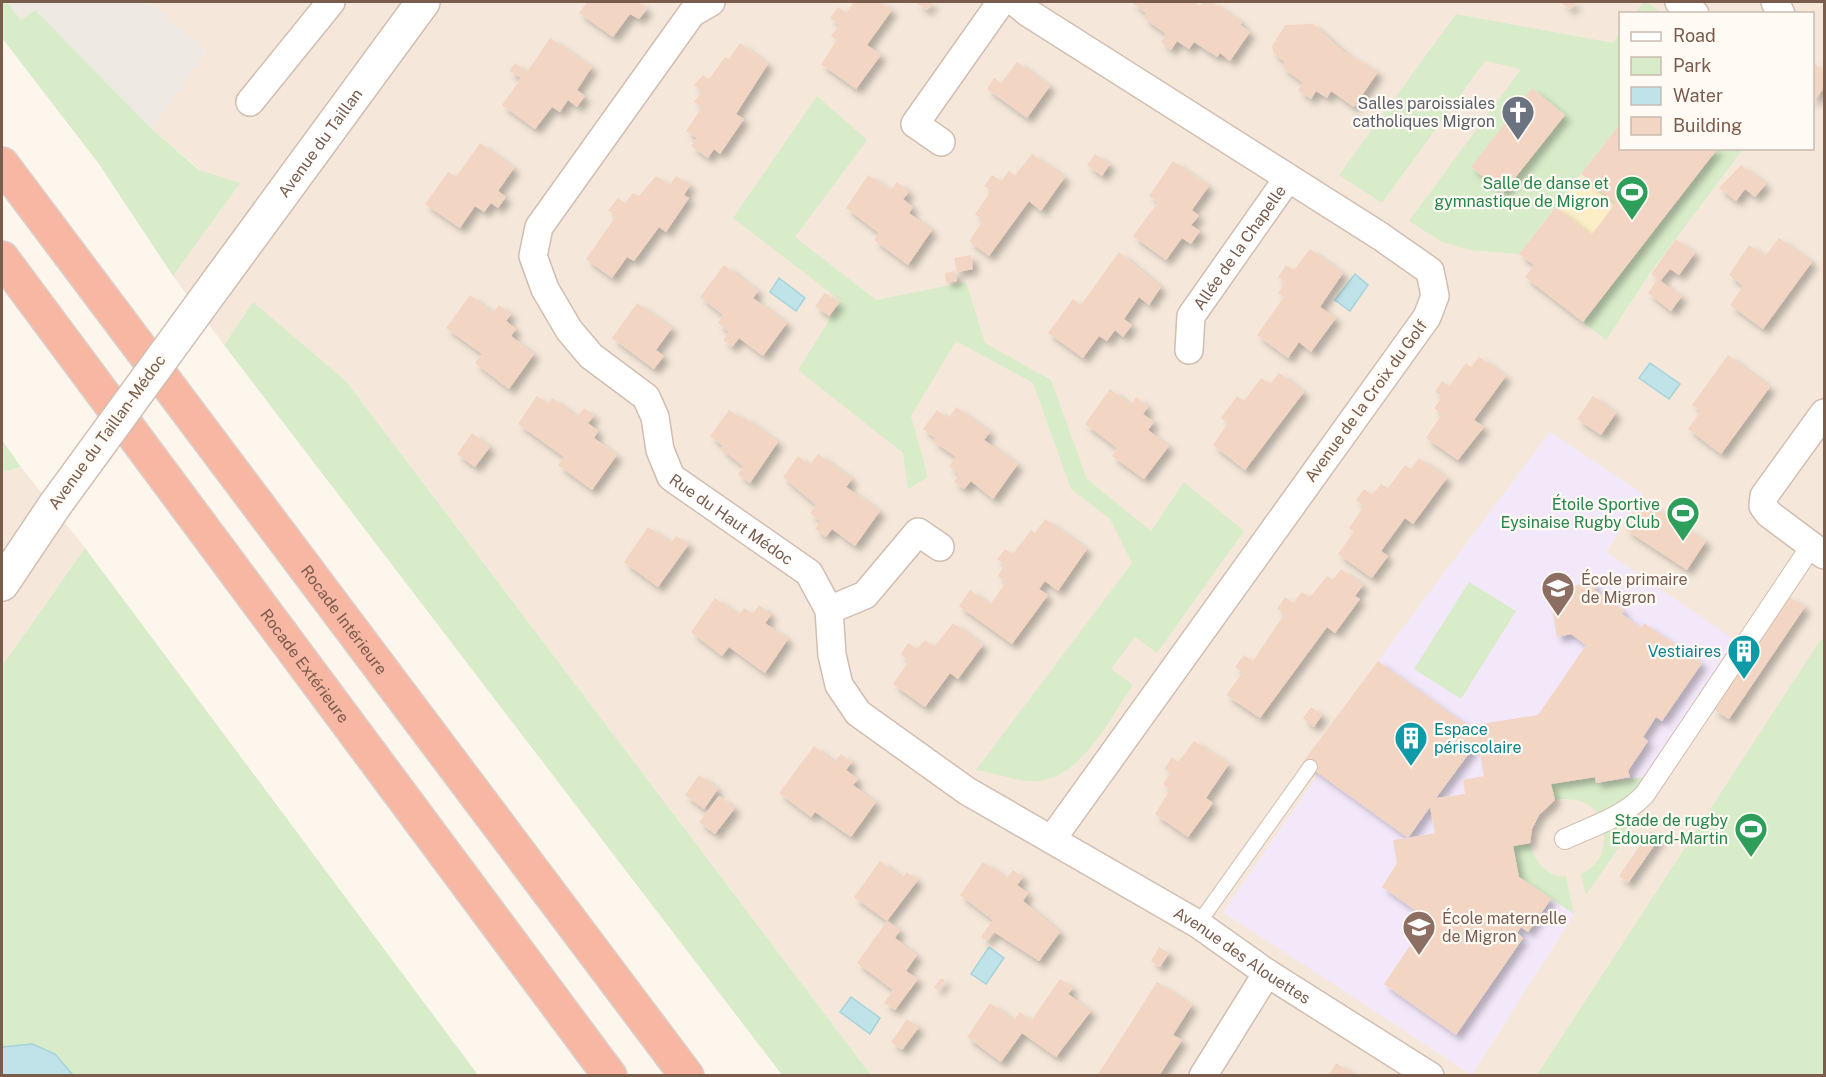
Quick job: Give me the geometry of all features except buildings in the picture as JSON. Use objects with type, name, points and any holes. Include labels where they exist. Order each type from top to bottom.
[{"type":"highway","name":"Rocade Intérieure","points":[[2,164],[687,1076]]},
{"type":"highway","name":"Rocade Extérieure","points":[[2,258],[610,1076]]},
{"type":"street","points":[[250,102],[331,2]]},
{"type":"street","name":"Avenue du Taillan","points":[[217,283],[423,2]]},
{"type":"street","name":"Rue du Haut Médoc","points":[[711,2],[692,13],[539,227],[533,256],[545,289],[568,330],[591,356],[646,397],[655,417],[660,450],[671,477],[809,573],[829,610],[831,655],[839,685],[858,713],[967,791],[1052,838]]},
{"type":"street","points":[[941,142],[915,124],[1000,2]]},
{"type":"street","name":"Avenue de la Croix du Golf","points":[[1016,2],[1027,12],[1430,271],[1435,296],[1427,317],[1052,838]]},
{"type":"street","points":[[1679,2],[1692,12]]},
{"type":"street","name":"Allée de la Chapelle","points":[[1189,350],[1191,316],[1288,178]]},
{"type":"street","name":"Avenue du Taillan-Médoc","points":[[2,584],[55,505],[217,283]]},
{"type":"street","points":[[1565,839],[1618,816],[1634,806],[1645,794],[1818,550],[1763,506],[1764,496],[1824,413]]},
{"type":"street","points":[[829,610],[866,595],[918,532],[940,547]]},
{"type":"street","name":"Avenue des Alouettes","points":[[1052,838],[1198,924],[1267,973],[1430,1076]]},
{"type":"street","points":[[1203,1076],[1267,973]]},
{"type":"lane","points":[[1198,924],[1310,767]]},
{"type":"shaded area","points":[[7,2],[148,2],[206,51],[151,128],[35,10],[21,20]]},
{"type":"shaded area","points":[[148,2],[1824,2],[1824,1075],[871,1075],[346,381],[253,303],[224,345],[173,276],[197,242],[200,170],[151,128],[206,51]]},
{"type":"shaded area","points":[[1550,432],[1643,494],[1606,552],[1735,640],[1645,777],[1596,783],[1595,778],[1551,784],[1543,810],[1532,829],[1530,843],[1513,846],[1551,899],[1574,914],[1472,1075],[1223,912],[1319,773],[1408,837],[1478,741],[1476,732],[1378,661]]},
{"type":"shaded area","points":[[21,467],[85,548],[2,666],[2,472]]},
{"type":"green space","points":[[2,2],[7,2],[21,20],[35,10],[151,128],[199,170],[240,183],[173,276],[99,164],[2,38]]},
{"type":"green space","points":[[1646,2],[1661,12],[1636,12]]},
{"type":"green space","points":[[1456,14],[1613,43],[1619,34],[1619,125],[1519,254],[1470,250],[1442,242],[1409,221],[1521,69],[1485,61],[1382,203],[1339,175]]},
{"type":"green space","points":[[817,96],[867,140],[795,237],[876,300],[966,282],[985,343],[1051,380],[1087,479],[1151,531],[1184,482],[1244,531],[1157,653],[1135,637],[1111,669],[1133,685],[1094,743],[1082,757],[1055,777],[1033,781],[976,770],[1132,563],[1110,519],[1071,489],[1033,383],[956,341],[911,416],[928,477],[908,489],[903,453],[798,370],[841,301],[733,218]]},
{"type":"green space","points":[[1717,150],[1742,150],[1650,273],[1606,340],[1583,322]]},
{"type":"green space","points":[[253,302],[346,381],[871,1075],[782,1075],[224,345]]},
{"type":"green space","points":[[2,440],[21,467],[2,472]]},
{"type":"green space","points":[[85,548],[478,1075],[2,1076],[2,666]]},
{"type":"green space","points":[[1469,582],[1516,611],[1461,699],[1414,669]]},
{"type":"green space","name":"Stade de rugby Edouard-Martin","points":[[1821,639],[1824,641],[1824,1075],[1537,1075]]},
{"type":"green space","points":[[1595,777],[1596,783],[1645,777],[1630,800],[1599,814],[1589,805],[1579,801],[1555,800],[1551,784]]},
{"type":"green space","points":[[1642,814],[1586,895],[1581,874],[1597,862],[1603,850],[1603,830]]},
{"type":"green space","points":[[1530,843],[1542,867],[1553,874],[1566,876],[1574,914],[1519,877],[1513,846]]},
{"type":"sand","points":[[1581,174],[1616,203],[1591,235],[1556,207]]},
{"type":"water","points":[[1355,274],[1368,285],[1350,311],[1335,300]]},
{"type":"water","points":[[779,278],[805,298],[796,311],[770,292]]},
{"type":"water","points":[[1650,363],[1680,384],[1669,399],[1639,378]]},
{"type":"water","points":[[989,947],[1004,958],[986,984],[971,974]]},
{"type":"water","points":[[851,997],[880,1018],[870,1034],[840,1012]]},
{"type":"water","points":[[32,1044],[55,1054],[73,1075],[2,1075],[2,1047]]},
{"type":"place","name":"Salles paroissiales catholiques Migron","points":[[1518,141]]},
{"type":"place","name":"Salle de danse et gymnastique de Migron","points":[[1632,221]]},
{"type":"place","name":"Étoile Sportive Eysinaise Rugby Club","points":[[1683,542]]},
{"type":"place","name":"École primaire de Migron","points":[[1558,617]]},
{"type":"place","name":"Vestiaires","points":[[1744,680]]},
{"type":"place","name":"Espace périscolaire","points":[[1411,767]]},
{"type":"place","name":"Stade de rugby Edouard-Martin","points":[[1751,858]]},
{"type":"place","name":"École maternelle de Migron","points":[[1419,956]]}]
